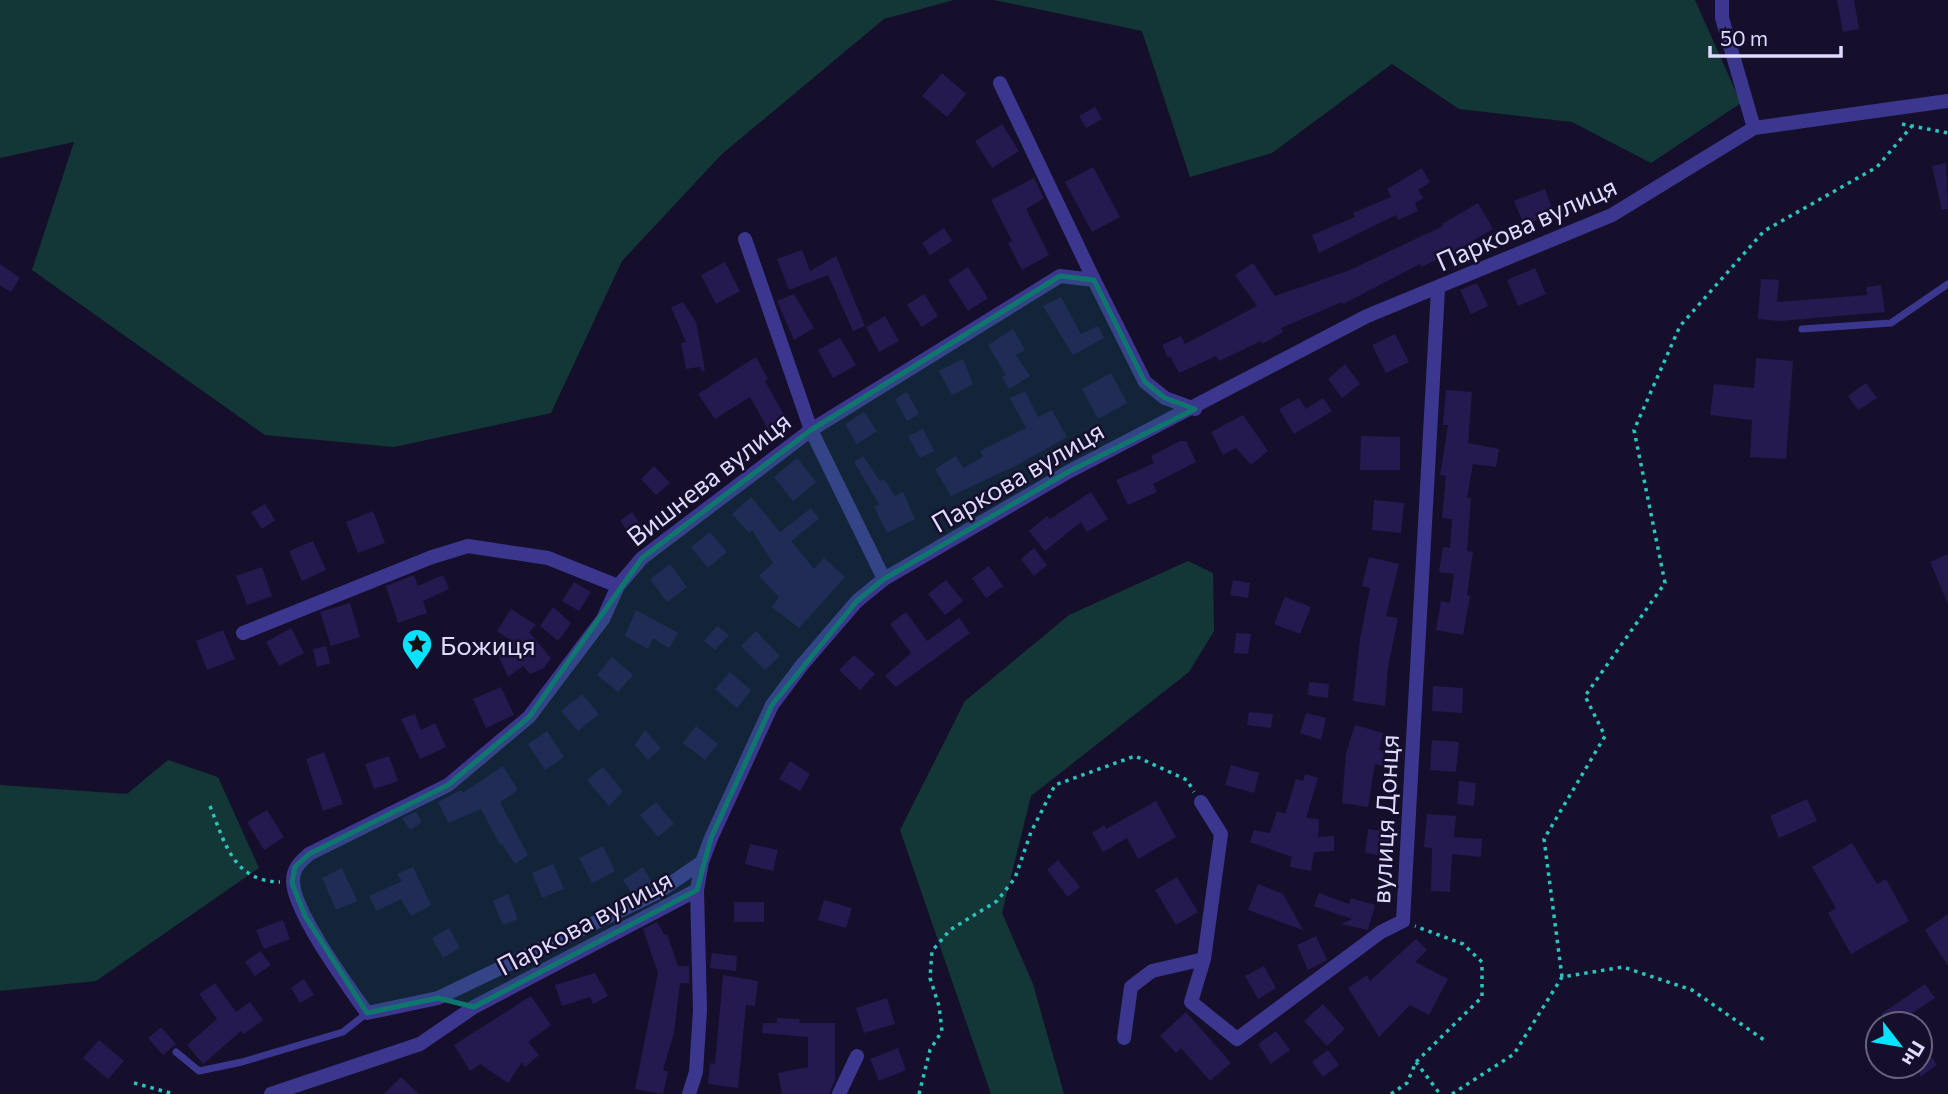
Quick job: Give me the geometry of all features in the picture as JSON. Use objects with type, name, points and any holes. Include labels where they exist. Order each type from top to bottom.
[{"type":"street","points":[[1722,0],[1722,18],[1754,128]]},
{"type":"street","points":[[1000,83],[1145,382],[1165,398],[1195,408]]},
{"type":"street","name":"Паркова вулиця","points":[[271,1094],[420,1044],[474,1007],[697,890],[702,862],[772,705],[857,601],[884,579],[1068,472],[1367,316],[1612,215],[1754,128],[1948,101]]},
{"type":"street","points":[[745,239],[810,430],[884,579]]},
{"type":"street","name":"Вишнева вулиця","points":[[292,883],[295,867],[309,854],[448,785],[529,717],[603,619],[618,586],[642,558],[810,430],[1060,276],[1094,280]]},
{"type":"street","name":"вулиця Донця","points":[[1201,803],[1221,834],[1203,959],[1191,1002],[1237,1039],[1381,932],[1403,922],[1438,289]]},
{"type":"street","points":[[243,633],[432,557],[468,546],[548,558],[618,586]]},
{"type":"street","points":[[292,883],[305,916],[367,1013],[438,998],[657,893],[702,862]]},
{"type":"street","points":[[689,1094],[696,1072],[700,1010],[697,890]]},
{"type":"street","points":[[1124,1038],[1130,987],[1152,971],[1203,959]]},
{"type":"street","points":[[438,998],[474,1007]]},
{"type":"street","points":[[839,1094],[857,1056]]},
{"type":"lane","points":[[1802,329],[1891,323],[1948,284]]},
{"type":"lane","points":[[176,1052],[199,1071],[242,1062],[343,1032],[367,1013]]},
{"type":"path","points":[[1452,1094],[1514,1054],[1562,976],[1544,839],[1605,736],[1585,696],[1665,583],[1634,430],[1679,327],[1764,231],[1877,167],[1911,127]]},
{"type":"path","points":[[919,1094],[930,1050],[942,1031],[939,1006],[930,978],[932,951],[950,930],[997,901],[1014,878],[1031,832],[1055,785],[1135,756],[1187,780],[1201,803]]},
{"type":"path","points":[[210,806],[230,853],[242,871],[265,882],[292,883]]},
{"type":"path","points":[[1391,1094],[1407,1083],[1416,1062],[1482,997],[1482,962],[1463,944],[1403,922]]},
{"type":"path","points":[[1562,976],[1623,967],[1692,990],[1767,1042]]},
{"type":"path","points":[[1416,1062],[1440,1094]]},
{"type":"path","points":[[134,1083],[174,1094]]},
{"type":"highlighted area","points":[[1060,276],[1094,280],[1145,382],[1165,398],[1195,409],[1068,472],[884,579],[857,601],[772,705],[711,838],[697,890],[474,1007],[438,998],[367,1013],[305,916],[292,883],[295,867],[309,854],[448,785],[529,717],[642,558],[811,430]]},
{"type":"green space","points":[[0,0],[954,0],[884,19],[722,154],[622,261],[551,413],[394,447],[265,435],[32,270],[74,142],[0,158]]},
{"type":"green space","points":[[994,0],[1695,0],[1741,103],[1651,163],[1572,122],[1459,109],[1392,64],[1272,153],[1190,177],[1142,31]]},
{"type":"green space","points":[[1188,561],[1213,573],[1214,631],[1189,672],[1031,796],[1002,913],[1033,984],[1064,1094],[991,1094],[900,830],[965,701],[1069,615]]},
{"type":"green space","points":[[168,760],[218,777],[259,868],[96,981],[0,991],[0,785],[127,794]]},
{"type":"building","points":[[1837,0],[1854,0],[1859,29],[1843,32]]},
{"type":"building","points":[[942,73],[966,94],[947,117],[922,96]]},
{"type":"building","points":[[1095,107],[1102,119],[1086,128],[1079,116]]},
{"type":"building","points":[[1002,124],[1019,151],[992,168],[975,141]]},
{"type":"building","points":[[1946,163],[1948,209],[1942,210],[1932,166]]},
{"type":"building","points":[[1093,167],[1120,217],[1092,232],[1065,182]]},
{"type":"building","points":[[1422,168],[1430,182],[1418,190],[1423,198],[1415,203],[1418,211],[1398,220],[1396,215],[1319,253],[1312,235],[1355,217],[1353,213],[1391,197],[1387,189]]},
{"type":"building","points":[[1034,178],[1044,198],[1026,209],[1049,255],[1022,270],[1008,243],[1012,241],[991,200]]},
{"type":"building","points":[[1545,189],[1554,214],[1524,225],[1514,201]]},
{"type":"building","points":[[1478,203],[1493,229],[1461,248],[1421,267],[1420,264],[1343,304],[1342,302],[1281,328],[1283,332],[1262,344],[1261,341],[1219,361],[1216,356],[1179,373],[1170,356],[1168,358],[1162,345],[1181,336],[1185,344],[1257,306],[1235,275],[1253,263],[1275,296],[1350,270],[1443,226],[1442,224]]},
{"type":"building","points":[[944,228],[952,241],[930,255],[922,243]]},
{"type":"building","points":[[802,250],[810,271],[836,256],[865,326],[853,331],[828,275],[789,290],[777,259]]},
{"type":"building","points":[[725,262],[740,291],[716,304],[701,275]]},
{"type":"building","points":[[0,264],[20,278],[11,292],[0,285]]},
{"type":"building","points":[[968,267],[988,298],[968,311],[948,280]]},
{"type":"building","points":[[1535,268],[1546,294],[1518,306],[1507,280]]},
{"type":"building","points":[[1761,279],[1779,280],[1777,302],[1867,295],[1866,287],[1881,285],[1885,312],[1780,321],[1758,319]]},
{"type":"building","points":[[1477,283],[1488,306],[1471,314],[1460,290]]},
{"type":"building","points":[[794,294],[814,328],[794,340],[777,301]]},
{"type":"building","points":[[924,294],[938,316],[922,327],[907,305]]},
{"type":"building","points":[[1061,297],[1081,334],[1098,326],[1104,338],[1073,355],[1043,306]]},
{"type":"building","points":[[683,302],[696,322],[705,370],[702,371],[699,367],[686,369],[681,343],[686,342],[671,307]]},
{"type":"building","points":[[885,316],[899,341],[879,352],[866,327]]},
{"type":"building","points":[[1013,329],[1025,350],[1016,355],[1030,376],[1009,389],[1002,377],[1006,375],[988,345]]},
{"type":"building","points":[[1395,334],[1409,362],[1386,373],[1372,345]]},
{"type":"building","points":[[840,338],[856,365],[833,378],[818,350]]},
{"type":"building","points":[[756,357],[768,379],[765,381],[787,420],[769,431],[750,397],[715,419],[698,394]]},
{"type":"building","points":[[1756,358],[1793,361],[1786,459],[1750,457],[1752,420],[1710,415],[1714,384],[1754,388]]},
{"type":"building","points":[[963,359],[973,384],[952,395],[939,371]]},
{"type":"building","points":[[1345,364],[1360,384],[1342,398],[1328,379]]},
{"type":"building","points":[[1111,373],[1127,403],[1098,419],[1082,389]]},
{"type":"building","points":[[1866,383],[1877,398],[1858,410],[1848,396]]},
{"type":"building","points":[[1446,390],[1472,392],[1468,443],[1499,449],[1496,467],[1473,464],[1467,498],[1471,498],[1467,551],[1473,552],[1467,595],[1470,596],[1463,635],[1436,630],[1441,601],[1450,603],[1454,574],[1439,572],[1443,547],[1450,548],[1452,519],[1442,518],[1446,476],[1440,475],[1448,425],[1443,425]]},
{"type":"building","points":[[1025,391],[1038,417],[1052,410],[1067,437],[1017,465],[951,496],[935,469],[956,456],[963,468],[983,457],[980,451],[1026,428],[1010,398]]},
{"type":"building","points":[[907,392],[919,414],[907,421],[895,399]]},
{"type":"building","points":[[1299,398],[1306,409],[1323,398],[1332,411],[1294,434],[1279,409]]},
{"type":"building","points":[[864,412],[877,431],[857,444],[845,424]]},
{"type":"building","points":[[1243,415],[1268,451],[1251,465],[1236,448],[1223,455],[1211,432]]},
{"type":"building","points":[[923,429],[934,451],[920,458],[908,436]]},
{"type":"building","points":[[1361,436],[1400,437],[1400,470],[1360,470]]},
{"type":"building","points":[[1180,441],[1186,441],[1196,462],[1153,484],[1157,492],[1128,505],[1116,480],[1154,463],[1151,456]]},
{"type":"building","points":[[863,456],[880,481],[884,479],[895,496],[903,492],[915,519],[887,533],[874,507],[879,504],[854,462]]},
{"type":"building","points":[[797,458],[816,482],[793,501],[774,477]]},
{"type":"building","points":[[654,466],[670,483],[656,495],[641,479]]},
{"type":"building","points":[[1091,492],[1108,519],[1087,532],[1081,522],[1045,551],[1029,531],[1047,516],[1050,519]]},
{"type":"building","points":[[751,497],[780,532],[811,508],[819,519],[791,541],[814,569],[824,558],[845,577],[799,628],[772,607],[779,597],[759,576],[773,563],[752,530],[749,533],[732,514]]},
{"type":"building","points":[[1374,500],[1404,503],[1401,533],[1372,530]]},
{"type":"building","points":[[265,504],[275,520],[262,529],[251,512]]},
{"type":"building","points":[[373,511],[385,543],[358,553],[346,522]]},
{"type":"building","points":[[632,512],[647,533],[635,542],[620,521]]},
{"type":"building","points":[[710,532],[727,552],[708,568],[691,547]]},
{"type":"building","points":[[313,541],[326,570],[302,581],[289,551]]},
{"type":"building","points":[[1034,548],[1047,565],[1034,576],[1021,559]]},
{"type":"building","points":[[1948,554],[1948,604],[1930,562]]},
{"type":"building","points":[[1369,557],[1399,564],[1386,616],[1398,618],[1388,667],[1385,706],[1353,701],[1360,639],[1370,588],[1362,586]]},
{"type":"building","points":[[670,564],[687,587],[667,602],[650,579]]},
{"type":"building","points":[[989,566],[1003,586],[986,598],[972,578]]},
{"type":"building","points":[[262,567],[272,596],[247,605],[236,576]]},
{"type":"building","points":[[414,575],[418,586],[443,575],[449,589],[423,601],[427,613],[398,623],[386,586]]},
{"type":"building","points":[[946,580],[963,601],[945,615],[928,594]]},
{"type":"building","points":[[1233,580],[1250,583],[1248,598],[1230,595]]},
{"type":"building","points":[[574,582],[591,592],[579,611],[562,601]]},
{"type":"building","points":[[1285,597],[1311,607],[1300,634],[1274,624]]},
{"type":"building","points":[[350,603],[360,637],[331,646],[320,612]]},
{"type":"building","points":[[553,607],[571,623],[558,641],[540,626]]},
{"type":"building","points":[[511,609],[536,625],[529,632],[551,658],[544,668],[530,674],[523,666],[508,677],[496,650],[514,642],[497,631]]},
{"type":"building","points":[[636,610],[678,633],[669,648],[653,638],[648,649],[625,636]]},
{"type":"building","points":[[906,612],[927,641],[959,618],[970,633],[896,687],[885,676],[911,653],[890,624]]},
{"type":"building","points":[[717,626],[729,635],[715,650],[704,641]]},
{"type":"building","points":[[291,628],[304,653],[279,666],[266,642]]},
{"type":"building","points":[[223,630],[235,659],[207,670],[196,641]]},
{"type":"building","points":[[756,631],[780,656],[765,670],[741,646]]},
{"type":"building","points":[[1236,633],[1251,634],[1248,654],[1234,653]]},
{"type":"building","points":[[326,646],[330,663],[317,667],[313,649]]},
{"type":"building","points":[[854,655],[875,674],[860,690],[839,670]]},
{"type":"building","points":[[612,657],[633,675],[618,692],[597,675]]},
{"type":"building","points":[[730,672],[751,690],[737,708],[715,689]]},
{"type":"building","points":[[1309,682],[1329,684],[1328,698],[1308,695]]},
{"type":"building","points":[[1433,686],[1463,688],[1462,713],[1432,711]]},
{"type":"building","points":[[501,687],[514,715],[486,728],[473,699]]},
{"type":"building","points":[[582,694],[599,714],[578,731],[561,711]]},
{"type":"building","points":[[1249,712],[1273,714],[1271,728],[1247,725]]},
{"type":"building","points":[[1306,713],[1326,718],[1321,740],[1300,733]]},
{"type":"building","points":[[415,714],[421,730],[435,723],[446,747],[420,759],[401,719]]},
{"type":"building","points":[[1355,725],[1383,733],[1379,750],[1385,751],[1382,766],[1375,764],[1368,807],[1342,803],[1346,753]]},
{"type":"building","points":[[696,726],[718,744],[705,760],[683,743]]},
{"type":"building","points":[[645,730],[661,748],[648,760],[635,745]]},
{"type":"building","points":[[547,731],[564,757],[545,770],[528,744]]},
{"type":"building","points":[[1432,740],[1459,742],[1456,772],[1430,770]]},
{"type":"building","points":[[324,752],[343,804],[323,811],[306,759]]},
{"type":"building","points":[[389,756],[398,781],[374,789],[365,764]]},
{"type":"building","points":[[790,761],[810,774],[800,791],[779,779]]},
{"type":"building","points":[[1231,765],[1259,773],[1254,793],[1225,785]]},
{"type":"building","points":[[503,766],[518,790],[500,802],[528,855],[515,864],[502,844],[500,845],[481,809],[448,823],[438,802],[461,790],[463,793]]},
{"type":"building","points":[[603,767],[623,791],[609,806],[587,780]]},
{"type":"building","points":[[1305,774],[1318,778],[1306,818],[1319,819],[1318,837],[1334,836],[1334,851],[1314,852],[1311,871],[1290,867],[1292,857],[1250,842],[1254,830],[1270,833],[1277,811],[1285,814],[1296,779],[1303,781]]},
{"type":"building","points":[[1459,781],[1476,783],[1474,806],[1457,804]]},
{"type":"building","points":[[1807,799],[1817,821],[1779,838],[1770,816]]},
{"type":"building","points":[[1156,801],[1176,837],[1138,859],[1127,838],[1103,852],[1092,833],[1104,825],[1106,829]]},
{"type":"building","points":[[656,802],[674,824],[658,837],[640,815]]},
{"type":"building","points":[[267,810],[284,837],[264,850],[247,822]]},
{"type":"building","points":[[416,812],[422,822],[410,830],[402,818]]},
{"type":"building","points":[[1427,814],[1456,816],[1454,837],[1482,839],[1481,857],[1452,854],[1450,892],[1431,891],[1432,848],[1424,847]]},
{"type":"building","points":[[1368,829],[1390,832],[1387,856],[1365,853]]},
{"type":"building","points":[[1852,843],[1877,884],[1886,879],[1909,921],[1851,954],[1828,913],[1836,908],[1812,867]]},
{"type":"building","points":[[750,844],[778,850],[773,871],[745,864]]},
{"type":"building","points":[[603,846],[615,871],[592,883],[579,858]]},
{"type":"building","points":[[1058,860],[1080,887],[1068,897],[1047,870]]},
{"type":"building","points":[[553,864],[564,889],[542,898],[532,873]]},
{"type":"building","points":[[413,867],[431,905],[411,916],[401,899],[376,911],[369,896],[402,881],[397,874]]},
{"type":"building","points":[[643,867],[653,884],[632,894],[623,880]]},
{"type":"building","points":[[342,868],[357,901],[336,910],[322,878]]},
{"type":"building","points":[[1177,877],[1198,912],[1176,925],[1155,890]]},
{"type":"building","points":[[1258,884],[1283,894],[1303,930],[1248,910]]},
{"type":"building","points":[[1319,893],[1349,904],[1351,898],[1375,905],[1368,930],[1341,924],[1352,919],[1314,906]]},
{"type":"building","points":[[508,894],[518,919],[503,925],[493,901]]},
{"type":"building","points":[[824,900],[852,908],[846,928],[818,920]]},
{"type":"building","points":[[734,902],[764,902],[764,922],[734,922]]},
{"type":"building","points":[[1948,914],[1948,966],[1925,930]]},
{"type":"building","points":[[283,920],[290,939],[264,949],[256,930]]},
{"type":"building","points":[[657,922],[665,935],[667,934],[678,966],[689,966],[689,983],[680,983],[674,1033],[663,1070],[668,1072],[663,1094],[635,1089],[658,973],[643,929]]},
{"type":"building","points":[[449,928],[460,948],[443,958],[432,938]]},
{"type":"building","points":[[1316,936],[1327,960],[1308,970],[1297,945]]},
{"type":"building","points":[[1416,939],[1427,950],[1415,962],[1448,979],[1429,1015],[1410,1005],[1379,1037],[1348,988],[1367,975],[1370,981]]},
{"type":"building","points":[[260,951],[271,965],[255,976],[245,962]]},
{"type":"building","points":[[712,953],[737,956],[736,971],[710,968]]},
{"type":"building","points":[[1264,966],[1276,988],[1258,999],[1245,976]]},
{"type":"building","points":[[595,973],[608,996],[593,1004],[590,997],[562,1006],[555,985]]},
{"type":"building","points":[[723,975],[758,981],[755,1006],[746,1005],[738,1088],[708,1084],[710,1063],[715,1064]]},
{"type":"building","points":[[304,979],[314,995],[300,1003],[291,988]]},
{"type":"building","points":[[215,983],[236,1012],[250,1002],[263,1020],[244,1034],[241,1031],[203,1064],[187,1045],[217,1019],[199,994]]},
{"type":"building","points":[[1925,984],[1935,998],[1917,1010],[1887,1010]]},
{"type":"building","points":[[531,996],[551,1025],[528,1042],[539,1055],[525,1067],[522,1062],[508,1083],[480,1064],[470,1071],[454,1045]]},
{"type":"building","points":[[887,998],[895,1024],[864,1033],[856,1008]]},
{"type":"building","points":[[1323,1004],[1345,1029],[1327,1046],[1304,1021]]},
{"type":"building","points":[[1186,1012],[1231,1063],[1210,1081],[1181,1048],[1176,1053],[1160,1036]]},
{"type":"building","points":[[777,1018],[800,1019],[799,1023],[835,1023],[835,1080],[829,1094],[782,1094],[778,1073],[808,1067],[808,1037],[762,1033],[763,1023],[777,1023]]},
{"type":"building","points":[[161,1027],[176,1044],[163,1055],[148,1038]]},
{"type":"building","points":[[1276,1031],[1290,1050],[1271,1064],[1258,1044]]},
{"type":"building","points":[[99,1040],[124,1061],[108,1079],[83,1058]]},
{"type":"building","points":[[898,1048],[906,1070],[879,1081],[870,1059]]},
{"type":"building","points":[[1328,1050],[1339,1065],[1323,1077],[1312,1062]]},
{"type":"building","points":[[401,1077],[419,1094],[384,1094]]},
{"type":"place","name":"Божиця","points":[[417,671]]}]
